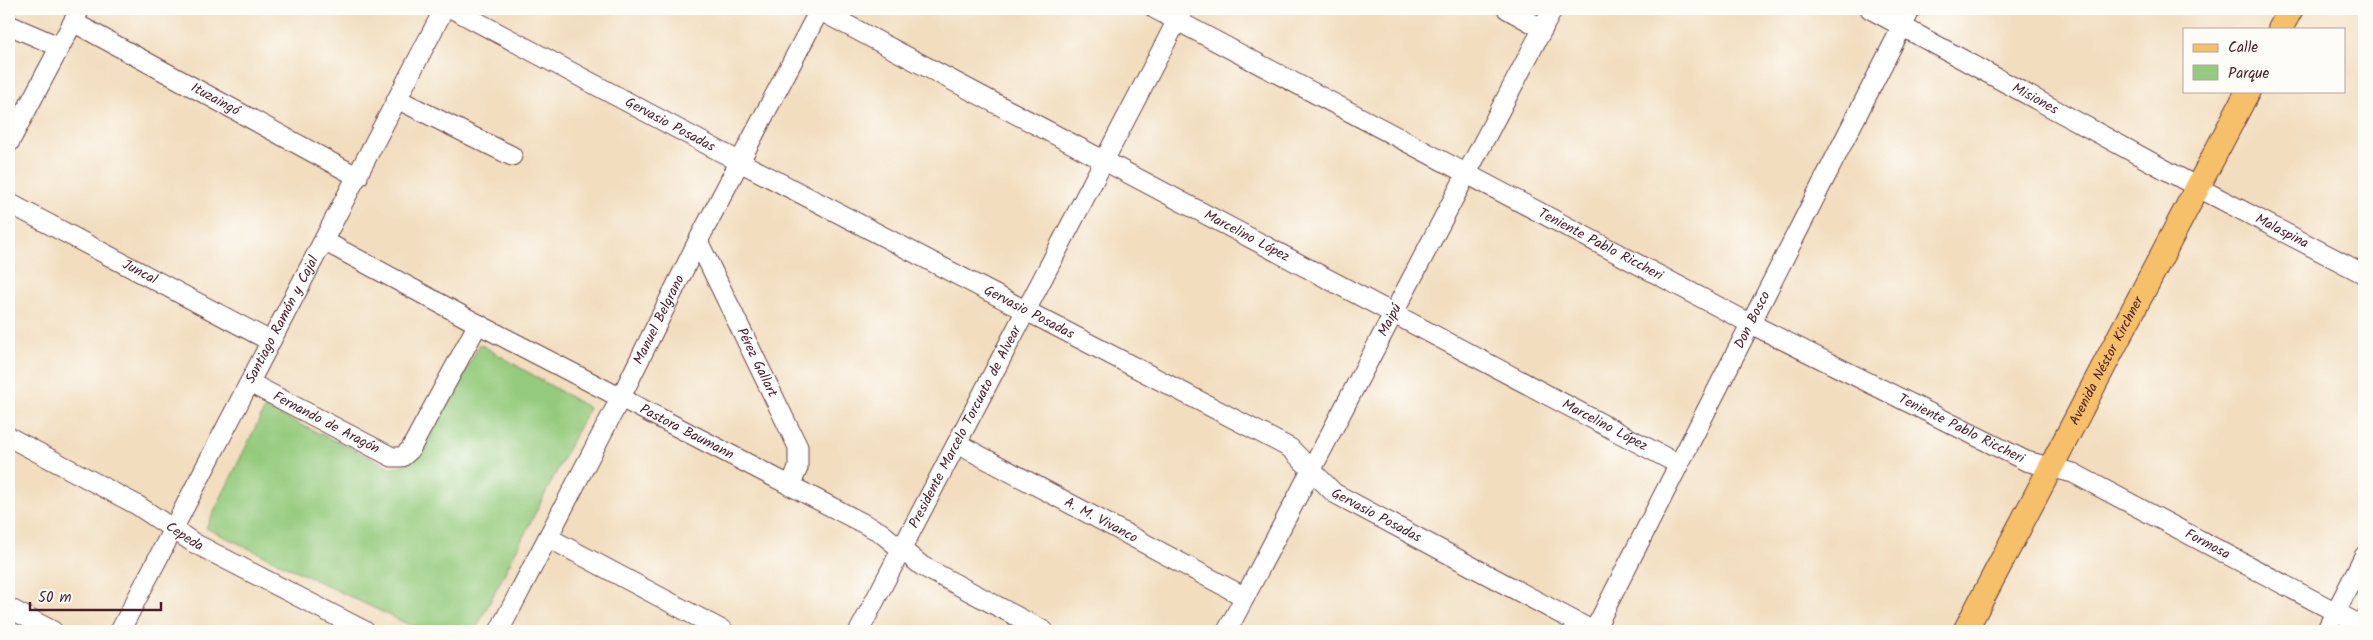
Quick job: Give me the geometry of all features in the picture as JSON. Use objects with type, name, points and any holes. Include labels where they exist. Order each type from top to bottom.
[{"type":"main road","points":[[2281,28],[2291,9]]},
{"type":"main road","name":"Avenida Néstor Kirchner","points":[[1965,631],[2199,188],[2247,92]]},
{"type":"street","name":"Santiago Ramón y Cajal","points":[[120,631],[444,9]]},
{"type":"street","name":"Gervasio Posadas","points":[[453,9],[740,162],[1290,448],[1322,484],[1334,493],[1593,631]]},
{"type":"street","name":"Manuel Belgrano","points":[[499,631],[549,538],[698,241],[819,9]]},
{"type":"street","name":"Marcelino López","points":[[819,9],[1104,162],[1678,464]]},
{"type":"street","name":"Teniente Pablo Riccheri","points":[[1155,9],[1180,14],[1467,174],[1752,324],[2026,461],[2050,467]]},
{"type":"street","points":[[1507,9],[1543,29]]},
{"type":"street","name":"Maipú","points":[[1227,631],[1553,9]]},
{"type":"street","name":"Misiones","points":[[1870,9],[1906,17],[2199,188]]},
{"type":"street","name":"Presidente Marcelo Torcuato de Alvear","points":[[859,631],[958,444],[1180,14]]},
{"type":"street","points":[[9,143],[77,15]]},
{"type":"street","name":"Ituzaingó","points":[[77,15],[358,177]]},
{"type":"street","name":"Don Bosco","points":[[1593,631],[1752,324],[1906,17]]},
{"type":"street","points":[[9,25],[60,47]]},
{"type":"street","points":[[397,99],[512,156]]},
{"type":"street","name":"Malaspina","points":[[2199,188],[2364,274]]},
{"type":"street","name":"Juncal","points":[[9,203],[270,341]]},
{"type":"street","name":"Pastora Baumann","points":[[324,241],[620,399],[880,532],[922,566],[1044,631]]},
{"type":"street","name":"Pérez Gallart","points":[[698,241],[798,447],[798,468],[790,486]]},
{"type":"street","name":"Fernando de Aragón","points":[[250,384],[392,457],[402,457],[410,450],[478,324]]},
{"type":"street","name":"Cepeda","points":[[9,437],[137,505],[194,543],[364,631]]},
{"type":"street","name":"A. M. Vivanco","points":[[958,444],[1245,597]]},
{"type":"street","name":"Formosa","points":[[2050,467],[2073,473],[2364,627]]},
{"type":"street","points":[[549,538],[724,631]]},
{"type":"street","points":[[2326,631],[2364,556]]},
{"type":"street","points":[[9,608],[53,631]]},
{"type":"green space","points":[[480,344],[589,408],[475,631],[422,631],[206,528],[265,408],[393,468],[408,463],[422,452]]}]
